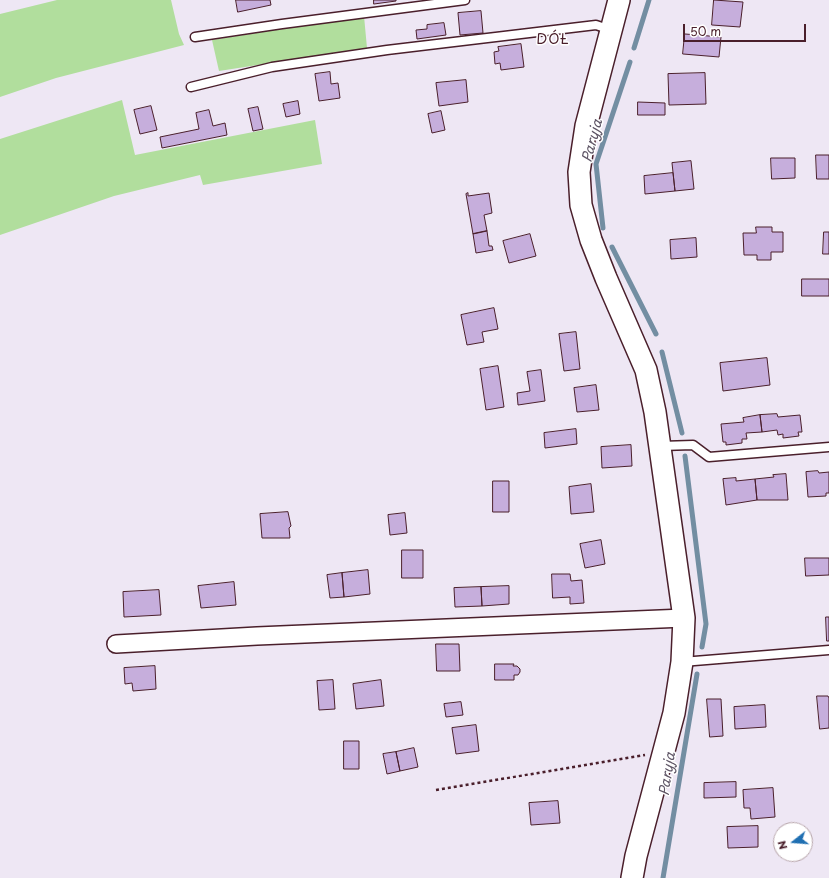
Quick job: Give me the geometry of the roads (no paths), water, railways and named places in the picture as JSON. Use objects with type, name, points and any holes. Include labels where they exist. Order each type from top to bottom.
[{"type":"street","points":[[619,0],[586,126],[579,172],[582,205],[591,240],[601,266],[646,370],[660,446],[684,618],[682,662],[674,712],[664,755],[636,856],[632,878]]},
{"type":"street","points":[[116,644],[257,636],[684,618]]},
{"type":"lane","points":[[195,37],[465,0]]},
{"type":"lane","points":[[191,86],[272,67],[386,50],[596,25],[612,30]]},
{"type":"lane","points":[[660,446],[693,445],[709,457],[829,446]]},
{"type":"lane","points":[[682,662],[829,650]]},
{"type":"waterway","name":"Paryja","points":[[634,48],[649,0]]},
{"type":"waterway","name":"Paryja","points":[[603,228],[596,164],[630,62]]},
{"type":"waterway","name":"Paryja","points":[[612,247],[656,334]]},
{"type":"waterway","name":"Paryja","points":[[662,352],[682,433]]},
{"type":"waterway","name":"Paryja","points":[[685,456],[706,624],[702,647]]},
{"type":"waterway","name":"Paryja","points":[[663,878],[697,674]]},
{"type":"district","name":"DÓŁ","points":[[553,40]]}]
